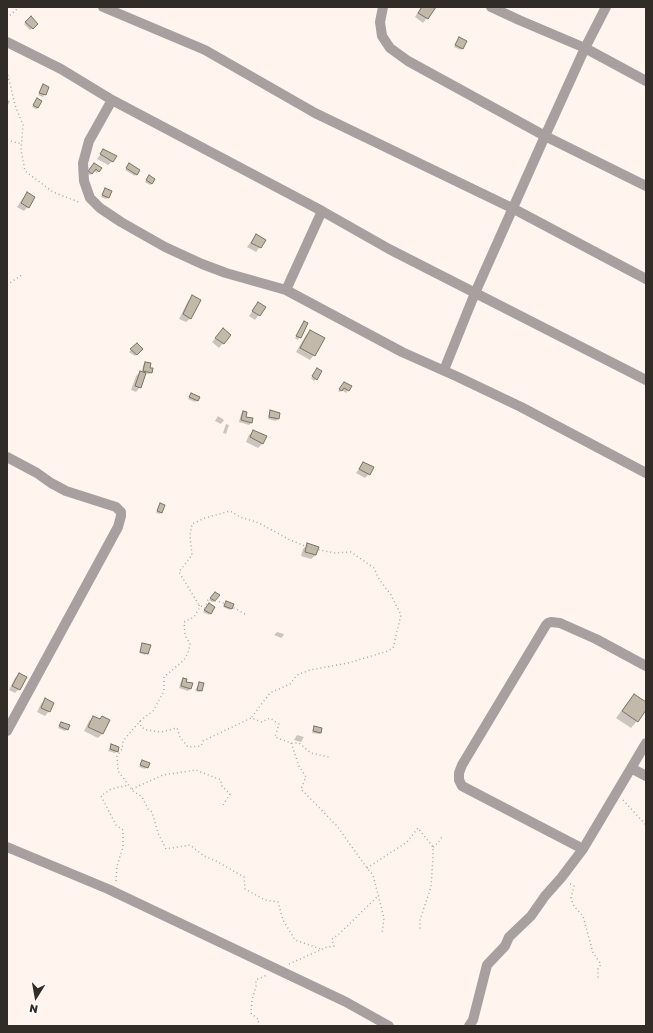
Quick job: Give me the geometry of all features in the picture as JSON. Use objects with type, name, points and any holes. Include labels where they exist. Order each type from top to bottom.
[{"type":"street","points":[[103,7],[205,50],[315,113],[514,209],[646,279]]},
{"type":"street","points":[[383,7],[380,22],[382,36],[390,48],[408,61],[546,136],[646,186]]},
{"type":"street","points":[[491,7],[585,48],[646,81]]},
{"type":"street","points":[[444,370],[475,293],[585,48],[606,7]]},
{"type":"street","points":[[7,42],[61,69],[112,100],[322,211],[389,249],[646,380]]},
{"type":"street","points":[[112,100],[89,141],[83,163],[84,181],[90,198],[100,208],[121,222],[165,247],[202,264],[226,273],[286,290],[402,352],[444,370],[521,407],[646,473]]},
{"type":"street","points":[[286,290],[322,211]]},
{"type":"street","points":[[7,457],[66,491],[99,503],[116,507],[121,516],[118,527],[7,731]]},
{"type":"street","points":[[583,849],[462,786],[459,780],[459,773],[462,764],[548,623],[560,623],[596,639],[646,666]]},
{"type":"street","points":[[469,1026],[473,1020],[487,965],[505,946],[509,937],[531,916],[545,896],[562,878],[583,849],[646,743]]},
{"type":"street","points":[[631,768],[646,776]]},
{"type":"street","points":[[7,847],[108,889],[346,1002],[388,1026]]},
{"type":"path","points":[[7,18],[19,7]]},
{"type":"path","points":[[7,72],[15,105],[23,125],[21,150],[25,171],[53,192],[82,203]]},
{"type":"path","points":[[7,140],[21,144]]},
{"type":"path","points":[[7,285],[23,274]]},
{"type":"path","points":[[140,721],[141,727],[147,730],[161,732],[177,728],[180,737],[188,747],[201,746],[203,741],[251,718],[270,693],[290,684],[297,675],[310,670],[348,663],[388,651],[393,648],[401,615],[391,595],[379,579],[374,568],[351,552],[335,553],[310,548],[290,540],[259,523],[240,517],[230,511],[205,518],[192,524],[190,536],[192,555],[179,572],[199,605],[205,608],[208,600],[213,600],[229,605],[245,614]]},
{"type":"path","points":[[199,605],[200,607],[194,616],[184,622],[185,634],[190,644],[188,653],[184,660],[164,677],[164,691],[153,711],[140,721],[124,741],[122,749],[117,756],[118,771],[132,789],[142,797],[148,809],[152,812],[158,833],[166,849],[190,845],[204,856],[244,877],[245,889],[265,900],[278,902],[283,920],[296,940],[321,949]]},
{"type":"path","points":[[251,718],[262,722],[270,718],[279,724],[275,737],[291,743],[299,743],[312,753],[329,757]]},
{"type":"path","points":[[291,743],[299,766],[306,777],[301,789],[337,826],[373,875],[384,918],[382,934]]},
{"type":"path","points":[[132,789],[163,775],[196,770],[221,780],[221,786],[230,794],[223,805]]},
{"type":"path","points":[[108,889],[115,883],[117,866],[123,847],[123,830],[116,825],[101,796],[111,789],[129,785]]},
{"type":"path","points":[[616,792],[646,825]]},
{"type":"path","points":[[367,868],[407,842],[418,828],[433,847],[433,874],[431,887],[420,920],[420,929]]},
{"type":"path","points":[[433,847],[438,843],[443,834]]},
{"type":"path","points":[[562,878],[574,886],[571,898],[574,906],[583,916],[593,953],[601,964],[598,969],[598,980]]},
{"type":"path","points":[[257,1026],[259,1020],[251,1012],[256,980],[321,949],[334,946],[332,939],[379,895]]},
{"type":"building","points":[[422,7],[436,7],[428,19],[418,13]]},
{"type":"building","points":[[31,16],[38,24],[33,29],[25,22]]},
{"type":"building","points":[[459,37],[467,41],[463,49],[455,45]]},
{"type":"building","points":[[43,84],[49,87],[46,95],[39,93]]},
{"type":"building","points":[[37,98],[42,101],[38,108],[33,105]]},
{"type":"building","points":[[103,149],[117,156],[113,162],[100,154]]},
{"type":"building","points":[[94,163],[102,168],[99,172],[96,169],[92,174],[88,171]]},
{"type":"building","points":[[129,163],[140,170],[137,175],[126,168]]},
{"type":"building","points":[[149,175],[155,179],[152,184],[146,180]]},
{"type":"building","points":[[105,188],[112,191],[109,198],[102,195]]},
{"type":"building","points":[[27,192],[35,197],[29,208],[21,203]]},
{"type":"building","points":[[256,234],[266,240],[261,248],[251,243]]},
{"type":"building","points":[[192,295],[201,300],[191,319],[183,314]]},
{"type":"building","points":[[258,302],[266,307],[260,316],[252,311]]},
{"type":"building","points":[[304,321],[308,323],[301,338],[296,336]]},
{"type":"building","points":[[223,328],[231,335],[224,344],[215,338]]},
{"type":"building","points":[[310,330],[325,338],[315,356],[300,348]]},
{"type":"building","points":[[137,343],[143,349],[137,355],[130,349]]},
{"type":"building","points":[[145,362],[151,363],[150,368],[153,368],[152,373],[143,371]]},
{"type":"building","points":[[317,368],[322,371],[317,380],[312,376]]},
{"type":"building","points":[[140,371],[146,373],[141,388],[135,386]]},
{"type":"building","points":[[344,382],[352,386],[349,391],[344,388],[342,391],[339,389]]},
{"type":"building","points":[[191,393],[200,397],[198,401],[189,397]]},
{"type":"building","points":[[270,410],[280,413],[279,419],[269,417]]},
{"type":"building","points":[[243,411],[247,412],[246,417],[253,418],[252,423],[241,420]]},
{"type":"building","points":[[253,430],[267,436],[263,444],[250,437]]},
{"type":"building","points":[[363,462],[374,467],[370,475],[359,469]]},
{"type":"building","points":[[160,503],[165,505],[162,513],[157,511]]},
{"type":"building","points":[[307,543],[319,547],[316,555],[305,552]]},
{"type":"building","points":[[215,592],[220,595],[215,601],[210,598]]},
{"type":"building","points":[[226,601],[234,604],[232,609],[224,606]]},
{"type":"building","points":[[209,603],[215,607],[211,614],[204,610]]},
{"type":"building","points":[[142,643],[151,645],[148,654],[140,652]]},
{"type":"building","points":[[19,673],[27,677],[20,690],[12,686]]},
{"type":"building","points":[[183,678],[187,679],[186,682],[193,683],[191,689],[181,686]]},
{"type":"building","points":[[199,682],[204,683],[202,691],[197,690]]},
{"type":"building","points":[[634,694],[646,702],[646,710],[638,722],[622,711]]},
{"type":"building","points":[[45,698],[54,703],[50,712],[41,708]]},
{"type":"building","points":[[93,716],[100,719],[102,716],[110,720],[103,734],[88,727]]},
{"type":"building","points":[[61,722],[70,725],[68,730],[59,726]]},
{"type":"building","points":[[314,726],[322,728],[321,733],[313,731]]},
{"type":"building","points":[[111,744],[119,747],[118,752],[110,749]]},
{"type":"building","points":[[142,760],[150,763],[148,768],[140,765]]}]
